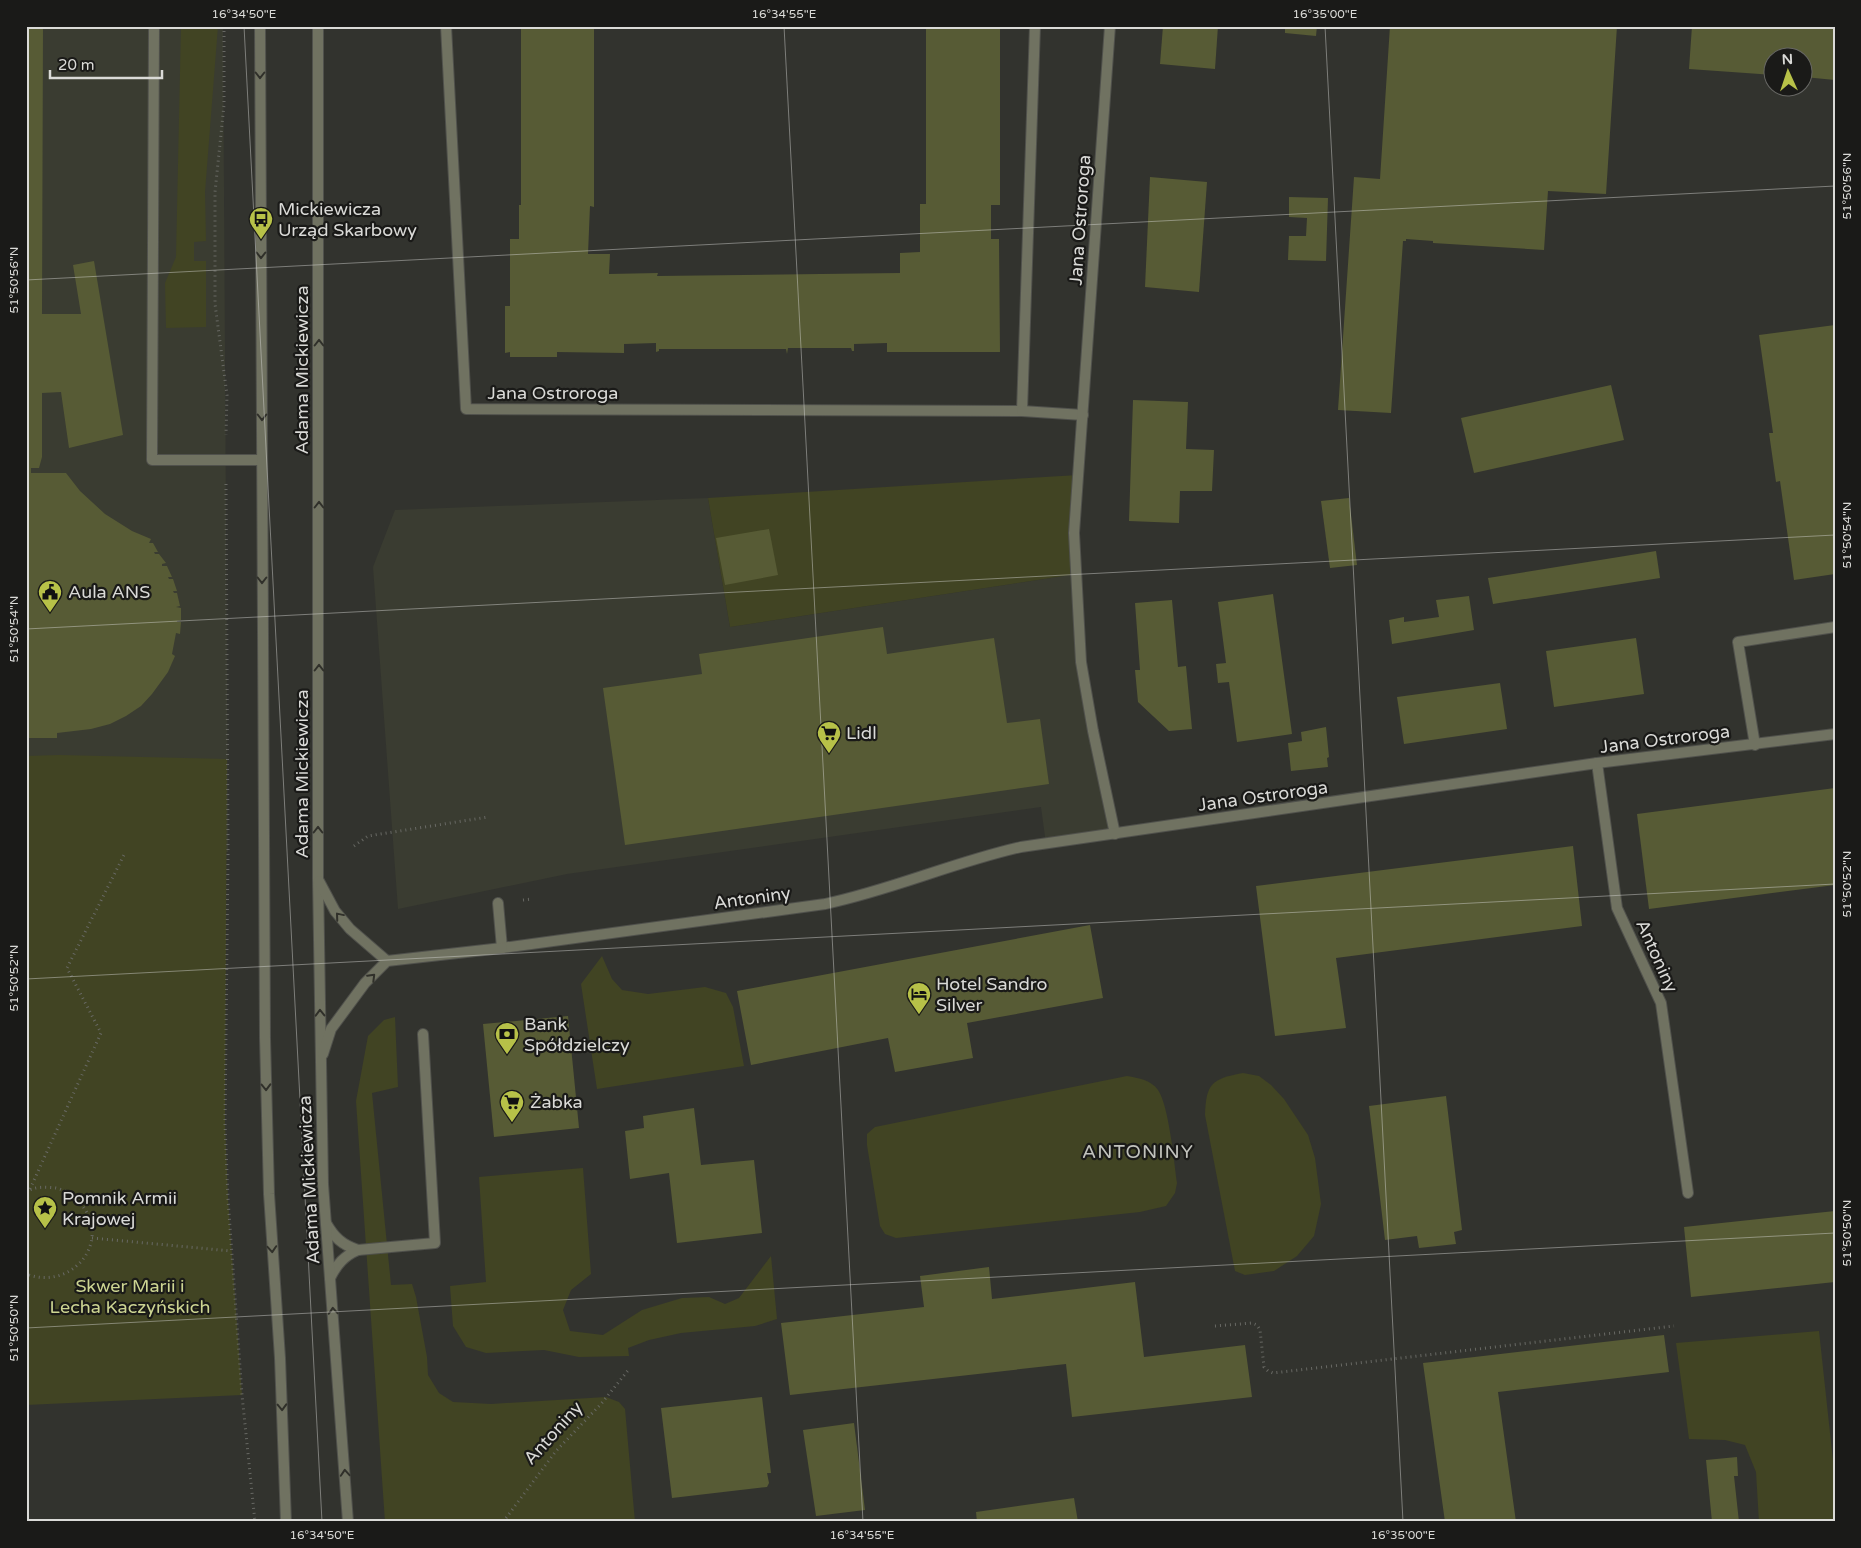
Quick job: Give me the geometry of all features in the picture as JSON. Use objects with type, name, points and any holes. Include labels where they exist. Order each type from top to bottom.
[{"type":"street","points":[[154,26],[152,460],[262,460]]},
{"type":"street","points":[[260,26],[265,1038],[268,1194],[280,1358],[286,1522]]},
{"type":"street","name":"Adama Mickiewicza","points":[[318,26],[318,879],[323,1184],[348,1522]]},
{"type":"street","name":"Jana Ostroroga","points":[[446,26],[466,409],[1022,411],[1083,415]]},
{"type":"street","points":[[1022,411],[1035,26]]},
{"type":"street","name":"Jana Ostroroga","points":[[1110,26],[1074,533],[1081,662],[1094,736],[1115,834],[1597,764],[1835,734]]},
{"type":"street","points":[[1755,744],[1738,642],[1835,628]]},
{"type":"street","name":"Antoniny","points":[[1597,764],[1617,908],[1661,1003],[1688,1193]]},
{"type":"street","name":"Antoniny","points":[[387,961],[502,948],[824,904],[874,892],[994,853],[1021,847],[1115,834]]},
{"type":"street","points":[[318,879],[335,911],[356,934],[387,961],[365,983],[331,1029],[321,1062]]},
{"type":"street","points":[[498,903],[502,948]]},
{"type":"street","points":[[330,1278],[340,1261],[348,1254],[358,1250],[435,1244],[423,1034]]},
{"type":"street","points":[[326,1223],[337,1240],[347,1247],[358,1250]]},
{"type":"path","points":[[354,846],[368,836],[488,817]]},
{"type":"path","points":[[228,852],[226,1123],[231,1251],[242,1395],[255,1522]]},
{"type":"path","points":[[28,1190],[101,1033],[67,968],[124,854]]},
{"type":"path","points":[[26,1274],[36,1278],[51,1279],[66,1274],[78,1265],[88,1252],[92,1238],[90,1222],[85,1208],[74,1196],[61,1189],[46,1187],[28,1190]]},
{"type":"path","points":[[92,1238],[231,1251]]},
{"type":"path","points":[[1215,1326],[1252,1323],[1257,1325],[1260,1330],[1264,1367],[1272,1373],[1674,1326]]},
{"type":"path","name":"Antoniny","points":[[503,1522],[556,1451],[601,1404],[630,1368]]},
{"type":"shaded area","points":[[26,26],[223,26],[228,852],[26,857]]},
{"type":"shaded area","points":[[708,498],[730,627],[1077,574],[1081,662],[1115,834],[1046,844],[1041,807],[567,874],[398,909],[373,567],[395,510]]},
{"type":"green space","points":[[181,26],[218,26],[205,192],[206,241],[194,242],[194,261],[206,261],[206,327],[166,328],[165,283],[176,257]]},
{"type":"green space","points":[[1078,475],[1077,574],[730,627],[708,498]]},
{"type":"green space","name":"Skwer Marii i Lecha Kaczyńskich","points":[[26,756],[227,759],[225,1123],[228,1199],[242,1395],[26,1405]]},
{"type":"green space","points":[[602,956],[612,979],[622,990],[648,994],[705,987],[726,993],[733,1007],[744,1066],[597,1089],[581,984]]},
{"type":"green space","points":[[395,1017],[398,1087],[372,1093],[391,1285],[412,1284],[427,1357],[428,1375],[439,1393],[453,1402],[491,1404],[606,1397],[619,1402],[625,1409],[635,1522],[385,1522],[356,1101],[368,1036],[384,1020]]},
{"type":"green space","points":[[1243,1073],[1259,1076],[1271,1085],[1284,1099],[1308,1135],[1315,1158],[1321,1204],[1314,1236],[1297,1256],[1274,1271],[1245,1275],[1235,1271],[1205,1115],[1207,1096],[1213,1084],[1218,1080]]},
{"type":"green space","points":[[1127,1076],[1152,1084],[1158,1090],[1165,1108],[1177,1183],[1175,1193],[1166,1206],[1140,1212],[896,1238],[885,1234],[880,1226],[867,1145],[867,1134],[875,1127]]},
{"type":"green space","points":[[583,1168],[591,1274],[571,1290],[563,1310],[570,1331],[603,1335],[642,1310],[682,1298],[709,1297],[725,1304],[739,1298],[771,1256],[777,1319],[755,1326],[681,1333],[649,1340],[628,1348],[629,1356],[579,1357],[544,1350],[486,1353],[466,1347],[453,1326],[450,1286],[486,1282],[479,1177]]},
{"type":"green space","points":[[1819,1331],[1835,1479],[1835,1522],[1759,1522],[1756,1472],[1745,1445],[1725,1440],[1689,1439],[1676,1343]]},
{"type":"building","points":[[26,26],[43,26],[42,314],[81,314],[73,265],[94,261],[123,435],[69,448],[61,392],[42,393],[42,457],[39,468],[31,468],[31,473],[66,473],[80,491],[105,514],[132,531],[151,539],[149,543],[153,543],[158,552],[154,552],[155,554],[159,554],[166,563],[162,564],[162,566],[167,566],[172,577],[168,577],[173,579],[177,591],[173,591],[177,593],[180,606],[176,607],[181,608],[181,620],[177,621],[181,622],[180,634],[176,633],[172,654],[175,656],[168,672],[141,706],[110,724],[91,729],[57,733],[57,738],[26,738]]},
{"type":"building","points":[[521,26],[594,26],[594,207],[590,206],[588,254],[610,254],[609,274],[658,273],[657,276],[900,273],[900,253],[920,252],[920,204],[926,204],[926,26],[1000,26],[1000,205],[991,205],[991,239],[999,239],[1000,352],[887,352],[887,343],[854,344],[854,351],[851,348],[788,348],[787,354],[786,349],[659,349],[656,352],[656,343],[624,344],[624,353],[557,352],[557,357],[510,357],[510,352],[505,353],[505,306],[510,306],[510,239],[519,239],[519,205],[521,205]]},
{"type":"building","points":[[1163,26],[1218,26],[1215,69],[1160,64]]},
{"type":"building","points":[[1285,26],[1317,26],[1316,36],[1285,33]]},
{"type":"building","points":[[1390,26],[1617,26],[1606,194],[1548,191],[1544,250],[1433,243],[1433,241],[1406,239],[1406,241],[1403,241],[1391,413],[1338,410],[1354,177],[1380,179]]},
{"type":"building","points":[[1692,26],[1835,26],[1835,80],[1814,78],[1814,48],[1764,48],[1764,74],[1689,69]]},
{"type":"building","points":[[1150,177],[1207,182],[1199,292],[1145,287]]},
{"type":"building","points":[[1289,197],[1328,198],[1326,261],[1288,260],[1289,236],[1306,236],[1307,218],[1289,217]]},
{"type":"building","points":[[1835,325],[1835,574],[1794,580],[1780,481],[1776,482],[1769,433],[1773,433],[1759,335]]},
{"type":"building","points":[[1611,385],[1624,440],[1474,473],[1461,418]]},
{"type":"building","points":[[1133,400],[1188,402],[1186,449],[1214,450],[1212,491],[1180,491],[1179,523],[1129,521]]},
{"type":"building","points":[[1349,498],[1357,565],[1330,568],[1321,501]]},
{"type":"building","points":[[769,529],[778,575],[725,585],[716,538]]},
{"type":"building","points":[[1656,551],[1660,578],[1493,604],[1488,578]]},
{"type":"building","points":[[1273,594],[1292,734],[1237,742],[1229,682],[1218,683],[1216,664],[1226,663],[1218,602]]},
{"type":"building","points":[[1469,596],[1474,630],[1392,644],[1389,620],[1404,617],[1404,622],[1439,617],[1436,600]]},
{"type":"building","points":[[1172,600],[1178,667],[1186,666],[1192,729],[1169,731],[1138,702],[1135,670],[1140,670],[1135,603]]},
{"type":"building","name":"Lidl","points":[[883,627],[887,654],[994,638],[1007,723],[1040,719],[1049,784],[625,845],[603,688],[702,674],[699,654]]},
{"type":"building","points":[[1636,638],[1644,694],[1554,707],[1546,651]]},
{"type":"building","points":[[1500,683],[1507,729],[1404,744],[1397,697]]},
{"type":"building","points":[[1326,727],[1328,767],[1291,771],[1288,743],[1302,741],[1301,732]]},
{"type":"building","points":[[1835,788],[1835,885],[1649,909],[1637,814]]},
{"type":"building","points":[[1573,846],[1582,926],[1336,958],[1346,1028],[1275,1036],[1256,886]]},
{"type":"building","points":[[1090,925],[1103,998],[967,1023],[973,1058],[895,1072],[888,1038],[751,1065],[737,991]]},
{"type":"building","points":[[568,1016],[579,1128],[494,1137],[483,1024]]},
{"type":"building","points":[[1446,1096],[1462,1230],[1454,1232],[1456,1244],[1419,1248],[1417,1236],[1385,1240],[1369,1106]]},
{"type":"building","points":[[694,1108],[701,1165],[754,1160],[762,1233],[677,1243],[669,1173],[630,1179],[625,1131],[644,1128],[643,1116]]},
{"type":"building","points":[[1835,1211],[1835,1282],[1691,1297],[1684,1227]]},
{"type":"building","points":[[989,1267],[992,1299],[1135,1282],[1144,1357],[1245,1345],[1252,1397],[1072,1417],[1066,1364],[790,1395],[781,1323],[924,1307],[920,1276]]},
{"type":"building","points":[[1664,1335],[1669,1372],[1498,1392],[1516,1522],[1445,1522],[1423,1363]]},
{"type":"building","points":[[762,1397],[771,1473],[767,1473],[769,1483],[767,1487],[672,1498],[661,1408]]},
{"type":"building","points":[[854,1423],[865,1510],[816,1516],[803,1430]]},
{"type":"building","points":[[1737,1457],[1738,1476],[1734,1476],[1739,1522],[1712,1522],[1706,1460]]},
{"type":"building","points":[[1074,1498],[1078,1522],[977,1522],[976,1512]]},
{"type":"place","name":"Mickiewicza Urząd Skarbowy","points":[[261,240]]},
{"type":"place","name":"Aula ANS","points":[[50,613]]},
{"type":"place","name":"Lidl","points":[[829,754]]},
{"type":"place","name":"Hotel Sandro Silver","points":[[919,1015]]},
{"type":"place","name":"Bank Spółdzielczy","points":[[507,1055]]},
{"type":"place","name":"Żabka","points":[[512,1123]]},
{"type":"place","name":"Pomnik Armii Krajowej","points":[[45,1229]]},
{"type":"district","name":"ANTONINY","points":[[1138,1151]]}]
